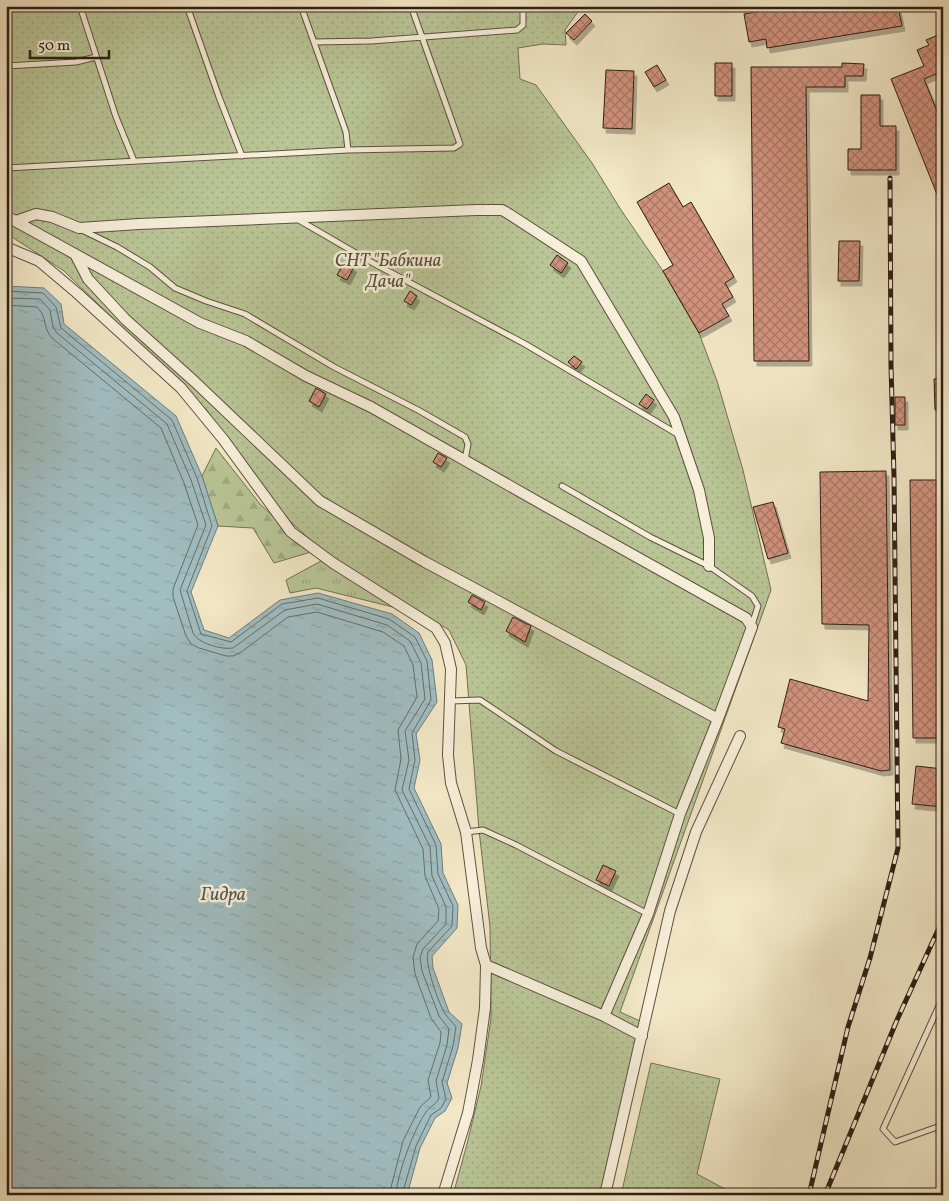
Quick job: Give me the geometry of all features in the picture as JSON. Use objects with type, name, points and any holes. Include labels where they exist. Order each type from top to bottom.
[{"type":"street","points":[[16,221],[36,214],[52,217],[79,228],[502,210],[581,261],[674,417],[699,490],[709,538],[709,566]]},
{"type":"street","points":[[6,216],[200,323],[246,341],[306,376],[371,407],[746,618],[752,627],[680,814],[648,914],[604,1016]]},
{"type":"street","points":[[6,248],[39,261],[78,293],[180,388],[223,438],[292,532],[333,564],[436,628],[446,643],[450,669],[448,755],[451,783],[466,832],[481,948],[486,965],[485,1008],[468,1113],[443,1195]]},
{"type":"street","points":[[75,254],[88,279],[126,319],[320,501],[425,562],[718,719]]},
{"type":"street","points":[[606,1195],[670,911],[696,832],[740,736]]},
{"type":"street","points":[[486,965],[604,1016],[642,1036]]},
{"type":"lane","points":[[80,6],[116,117],[134,161]]},
{"type":"lane","points":[[187,6],[242,156]]},
{"type":"lane","points":[[301,6],[346,132],[348,150]]},
{"type":"lane","points":[[6,168],[348,150],[454,148],[460,144],[411,6]]},
{"type":"lane","points":[[314,42],[371,41],[517,30],[524,25],[521,6]]},
{"type":"lane","points":[[6,66],[76,62],[96,57]]},
{"type":"lane","points":[[294,218],[373,263],[525,344],[680,436]]},
{"type":"lane","points":[[79,228],[133,257],[175,288],[206,302],[246,314],[334,367],[418,410],[465,437],[468,444],[465,460]]},
{"type":"lane","points":[[562,486],[650,537],[709,566],[752,596],[758,606],[752,627]]},
{"type":"lane","points":[[450,701],[480,700],[556,751],[680,814]]},
{"type":"lane","points":[[466,832],[483,830],[508,841],[648,914]]},
{"type":"lane","points":[[943,997],[883,1130],[895,1142],[943,1125]]},
{"type":"green space","name":"СНТ \"Бабкина Дача\"","points":[[6,6],[582,6],[565,30],[566,45],[543,44],[518,48],[520,79],[536,85],[592,163],[621,210],[663,271],[699,333],[717,381],[743,470],[771,590],[620,1012],[640,1021],[600,1195],[453,1195],[481,1086],[491,1018],[490,927],[479,830],[466,665],[449,630],[326,554],[284,516],[206,409],[64,271],[6,233]]},
{"type":"green space","points":[[216,448],[260,504],[311,552],[274,563],[253,528],[218,526],[202,476]]},
{"type":"green space","points":[[321,561],[393,607],[316,588],[290,593],[286,580]]},
{"type":"green space","points":[[651,1063],[720,1079],[697,1174],[725,1189],[723,1195],[621,1195]]},
{"type":"water","name":"Гидра","points":[[6,286],[44,288],[61,304],[64,324],[176,416],[202,476],[218,526],[191,592],[204,630],[229,638],[280,600],[318,593],[392,614],[419,633],[432,660],[437,702],[416,734],[420,760],[414,788],[441,844],[443,873],[458,905],[457,928],[432,956],[433,968],[449,1012],[462,1024],[458,1048],[447,1083],[452,1098],[445,1111],[435,1118],[420,1148],[407,1195],[6,1195]]},
{"type":"building","points":[[793,6],[898,6],[902,26],[767,48],[766,39],[749,42],[744,14]]},
{"type":"building","points":[[585,14],[592,21],[574,40],[566,33]]},
{"type":"building","points":[[943,33],[943,71],[924,79],[943,126],[942,207],[891,79],[924,66],[917,50],[929,45],[926,40]]},
{"type":"building","points":[[715,63],[732,63],[732,96],[715,96]]},
{"type":"building","points":[[842,63],[864,64],[863,76],[845,76],[845,87],[806,87],[809,361],[754,361],[751,67],[842,67]]},
{"type":"building","points":[[657,65],[666,80],[654,87],[645,72]]},
{"type":"building","points":[[606,70],[634,71],[632,129],[603,128]]},
{"type":"building","points":[[861,95],[880,95],[880,126],[896,126],[896,170],[848,170],[848,149],[861,149]]},
{"type":"building","points":[[669,183],[683,207],[691,202],[734,277],[725,283],[733,297],[722,304],[729,316],[699,333],[663,271],[673,265],[637,202]]},
{"type":"building","points":[[839,241],[860,241],[859,281],[838,281]]},
{"type":"building","points":[[557,255],[568,263],[561,273],[550,265]]},
{"type":"building","points":[[344,262],[354,267],[347,280],[337,275]]},
{"type":"building","points":[[410,291],[417,296],[411,305],[404,301]]},
{"type":"building","points":[[574,356],[582,362],[576,369],[568,362]]},
{"type":"building","points":[[943,378],[943,410],[935,410],[934,379]]},
{"type":"building","points":[[316,388],[326,394],[319,407],[309,401]]},
{"type":"building","points":[[646,394],[654,400],[647,409],[639,404]]},
{"type":"building","points":[[895,397],[905,397],[905,425],[895,425]]},
{"type":"building","points":[[438,453],[447,458],[441,467],[433,462]]},
{"type":"building","points":[[886,471],[890,770],[881,771],[781,743],[785,729],[778,727],[790,679],[868,701],[869,625],[822,624],[820,472]]},
{"type":"building","points":[[910,480],[943,480],[943,738],[913,738]]},
{"type":"building","points":[[773,502],[788,553],[768,559],[753,507]]},
{"type":"building","points":[[472,595],[485,602],[481,610],[468,602]]},
{"type":"building","points":[[513,617],[531,626],[525,642],[506,631]]},
{"type":"building","points":[[916,766],[943,769],[943,807],[912,804]]},
{"type":"building","points":[[603,865],[616,871],[609,886],[596,880]]},
{"type":"railway","points":[[809,1195],[848,1027],[870,958],[898,848],[890,178]]},
{"type":"railway","points":[[825,1195],[897,1020],[943,919]]}]
